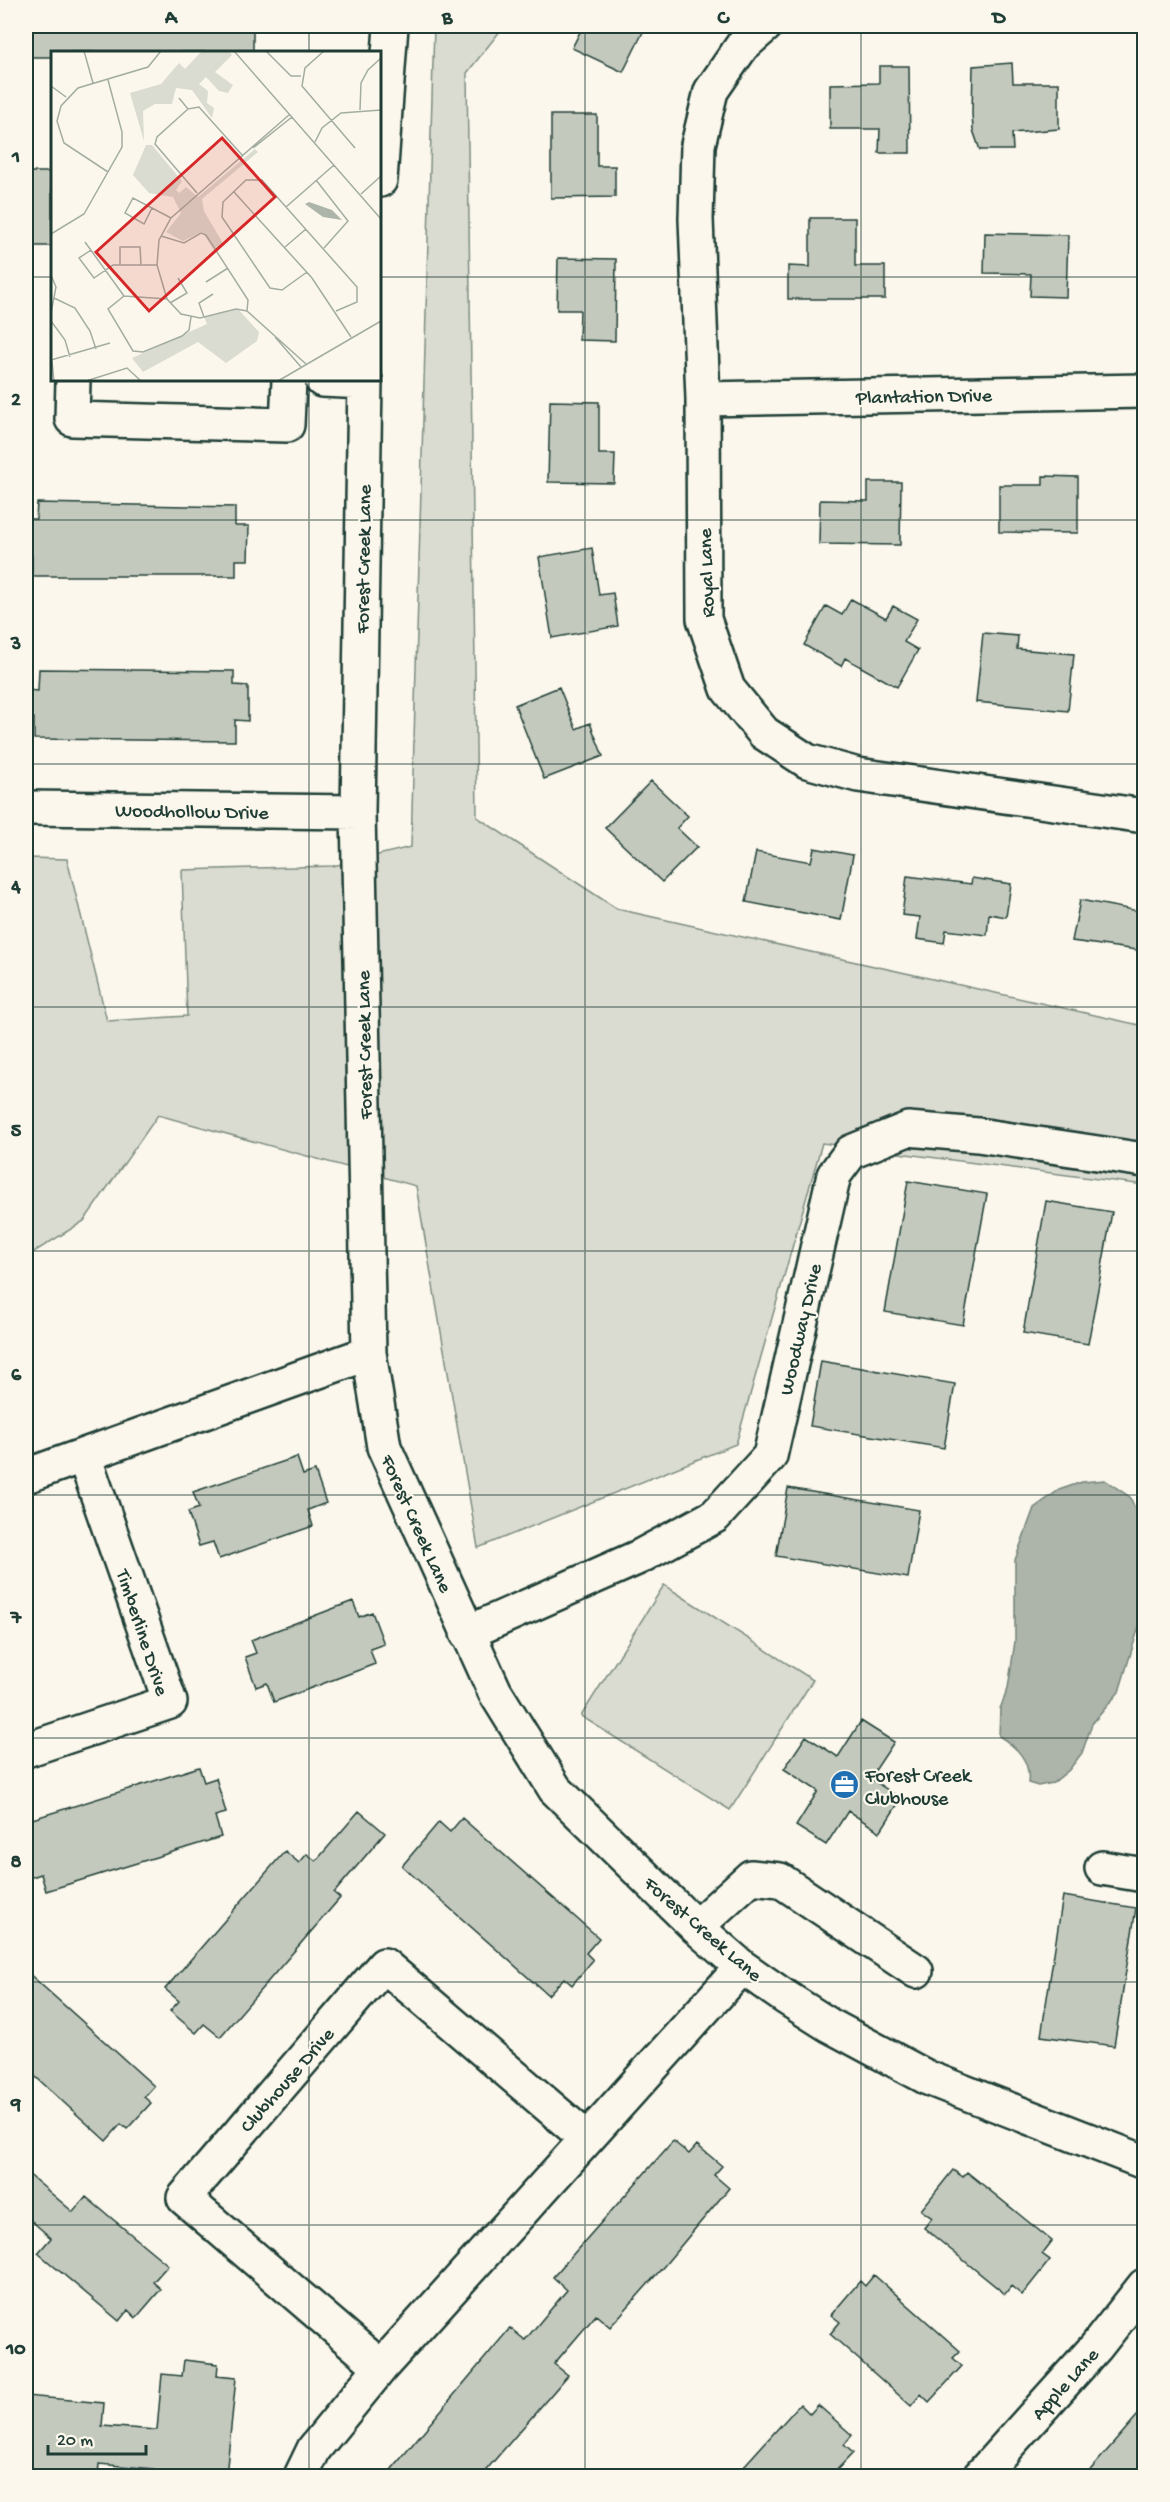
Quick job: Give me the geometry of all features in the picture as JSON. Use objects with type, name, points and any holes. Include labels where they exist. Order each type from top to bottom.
[{"type":"street","points":[[381,166],[391,26]]},
{"type":"street","name":"Royal Lane","points":[[765,26],[742,46],[711,92],[698,145],[696,219],[703,399],[704,619],[728,689],[764,733],[807,761],[858,775],[1144,816]]},
{"type":"street","points":[[73,381],[72,419],[287,425],[289,381]]},
{"type":"street","name":"Forest Creek Lane","points":[[365,381],[358,812],[369,1353],[384,1447],[495,1692],[555,1789],[696,1927],[742,1967],[829,2025],[928,2078],[1144,2162]]},
{"type":"street","name":"Plantation Drive","points":[[703,399],[1144,392]]},
{"type":"street","name":"Woodhollow Drive","points":[[26,808],[358,812]]},
{"type":"street","name":"Woodway Drive","points":[[467,1633],[639,1557],[715,1516],[770,1456],[834,1175],[851,1152],[908,1129],[978,1135],[1144,1160]]},
{"type":"street","points":[[26,1476],[369,1353]]},
{"type":"street","name":"Timberline Drive","points":[[26,1750],[170,1702],[84,1456]]},
{"type":"street","points":[[1102,1868],[1144,1875]]},
{"type":"street","points":[[696,1927],[752,1877],[780,1880],[916,1971]]},
{"type":"street","name":"Clubhouse Drive","points":[[381,2367],[184,2198],[384,1965],[586,2138]]},
{"type":"street","points":[[301,2476],[314,2449],[381,2367],[742,1967]]},
{"type":"street","name":"Apple Lane","points":[[980,2476],[1096,2347],[1144,2286]]},
{"type":"shaded area","points":[[434,26],[504,26],[467,73],[477,817],[617,909],[1144,1026],[1144,1185],[822,1143],[736,1444],[478,1548],[416,1186],[158,1115],[84,1221],[26,1257],[26,858],[67,859],[107,1021],[187,1016],[182,870],[333,866],[411,847]]},
{"type":"shaded area","points":[[1105,1480],[1130,1497],[1144,1529],[1144,1610],[1119,1692],[1092,1724],[1082,1753],[1069,1770],[1053,1783],[1038,1786],[1028,1783],[1025,1761],[1012,1745],[999,1736],[1000,1709],[1008,1688],[1015,1641],[1015,1560],[1034,1508],[1059,1490],[1082,1482]]},
{"type":"shaded area","points":[[664,1585],[813,1680],[730,1810],[581,1716]]},
{"type":"building","points":[[26,26],[253,26],[253,51],[51,51],[51,57],[26,57]]},
{"type":"building","points":[[583,26],[646,26],[623,72],[572,48]]},
{"type":"building","points":[[1012,63],[1013,83],[1059,83],[1059,129],[1012,133],[1013,150],[980,150],[973,130],[973,66]]},
{"type":"building","points":[[879,66],[909,66],[910,153],[879,153],[880,129],[830,129],[830,84],[879,83]]},
{"type":"building","points":[[551,115],[597,115],[597,166],[615,166],[615,197],[551,198]]},
{"type":"building","points":[[26,172],[51,172],[51,246],[26,246]]},
{"type":"building","points":[[810,218],[855,218],[855,266],[885,266],[885,299],[788,299],[788,266],[810,267]]},
{"type":"building","points":[[985,233],[1068,235],[1066,297],[1030,296],[1031,274],[984,273]]},
{"type":"building","points":[[558,258],[616,259],[615,341],[579,340],[580,310],[557,310]]},
{"type":"building","points":[[550,401],[599,402],[599,454],[615,454],[614,483],[548,482]]},
{"type":"building","points":[[1043,476],[1078,477],[1078,533],[999,532],[999,485],[1043,485]]},
{"type":"building","points":[[868,482],[901,482],[900,545],[819,544],[820,500],[868,501]]},
{"type":"building","points":[[37,503],[235,507],[235,526],[249,526],[248,560],[236,560],[236,576],[32,576],[32,556],[26,557],[26,519],[36,519]]},
{"type":"building","points":[[592,548],[599,595],[613,593],[618,626],[552,638],[539,557]]},
{"type":"building","points":[[851,599],[886,618],[893,606],[917,619],[904,642],[918,650],[897,687],[845,658],[841,666],[804,645],[826,606],[842,615]]},
{"type":"building","points":[[983,633],[1018,636],[1017,649],[1074,654],[1068,711],[976,702]]},
{"type":"building","points":[[39,669],[234,671],[234,685],[248,686],[248,721],[235,720],[235,741],[34,739],[34,718],[26,718],[26,690],[38,691]]},
{"type":"building","points":[[559,687],[576,729],[590,723],[603,756],[544,779],[515,705]]},
{"type":"building","points":[[651,781],[688,816],[677,828],[697,847],[662,882],[605,828]]},
{"type":"building","points":[[814,848],[853,855],[841,920],[746,902],[756,852],[811,862]]},
{"type":"building","points":[[907,876],[971,884],[972,878],[1011,884],[1006,917],[989,914],[987,935],[946,930],[944,943],[917,939],[920,917],[902,915]]},
{"type":"building","points":[[1080,900],[1144,912],[1144,951],[1072,941]]},
{"type":"building","points":[[908,1181],[987,1194],[963,1325],[885,1312]]},
{"type":"building","points":[[1046,1201],[1112,1212],[1088,1344],[1023,1333]]},
{"type":"building","points":[[821,1361],[955,1384],[944,1448],[810,1426]]},
{"type":"building","points":[[297,1457],[303,1475],[315,1471],[326,1503],[308,1510],[313,1526],[219,1559],[213,1542],[199,1546],[188,1512],[199,1508],[193,1492]]},
{"type":"building","points":[[788,1488],[919,1510],[908,1578],[776,1556]]},
{"type":"building","points":[[353,1601],[359,1617],[372,1612],[384,1644],[370,1649],[375,1664],[274,1702],[267,1683],[256,1687],[245,1657],[256,1653],[251,1640]]},
{"type":"building","name":"Forest Creek Clubhouse","points":[[861,1721],[894,1742],[870,1778],[901,1799],[880,1832],[848,1811],[826,1845],[796,1826],[818,1791],[784,1769],[806,1736],[838,1757]]},
{"type":"building","points":[[199,1767],[204,1782],[216,1778],[226,1813],[215,1816],[221,1837],[46,1891],[41,1874],[26,1879],[26,1821]]},
{"type":"building","points":[[359,1811],[385,1833],[334,1893],[340,1898],[220,2037],[204,2024],[196,2033],[170,2011],[179,2001],[165,1989],[285,1851],[299,1863],[307,1854],[316,1861]]},
{"type":"building","points":[[462,1818],[599,1938],[586,1953],[593,1960],[572,1985],[564,1978],[548,1995],[402,1866],[439,1822],[450,1832]]},
{"type":"building","points":[[1063,1896],[1136,1908],[1114,2046],[1041,2036]]},
{"type":"building","points":[[26,1971],[154,2086],[144,2097],[151,2103],[127,2129],[121,2124],[106,2141],[26,2068]]},
{"type":"building","points":[[673,2141],[689,2154],[697,2145],[722,2166],[714,2175],[729,2188],[664,2266],[610,2327],[596,2315],[554,2364],[568,2375],[481,2476],[386,2476],[510,2328],[525,2340],[567,2290],[553,2277]]},
{"type":"building","points":[[953,2170],[963,2177],[967,2172],[1052,2241],[1042,2254],[1050,2260],[1022,2295],[1011,2286],[1005,2294],[924,2228],[932,2218],[921,2210]]},
{"type":"building","points":[[26,2172],[73,2212],[86,2197],[168,2265],[153,2282],[161,2289],[136,2318],[128,2310],[119,2321],[38,2253],[51,2238],[26,2216]]},
{"type":"building","points":[[874,2275],[960,2351],[953,2358],[962,2366],[929,2402],[921,2394],[911,2406],[830,2334],[840,2322],[831,2315],[860,2281],[865,2286]]},
{"type":"building","points":[[184,2360],[218,2364],[217,2376],[236,2378],[226,2476],[153,2476],[154,2469],[99,2464],[98,2476],[26,2472],[26,2396],[104,2403],[102,2426],[157,2430],[162,2374],[182,2376]]},
{"type":"building","points":[[800,2404],[810,2414],[818,2405],[852,2435],[844,2445],[853,2453],[831,2476],[735,2476]]},
{"type":"building","points":[[1144,2408],[1144,2476],[1085,2476]]},
{"type":"place","name":"Forest Creek Clubhouse","points":[[844,1785]]}]
